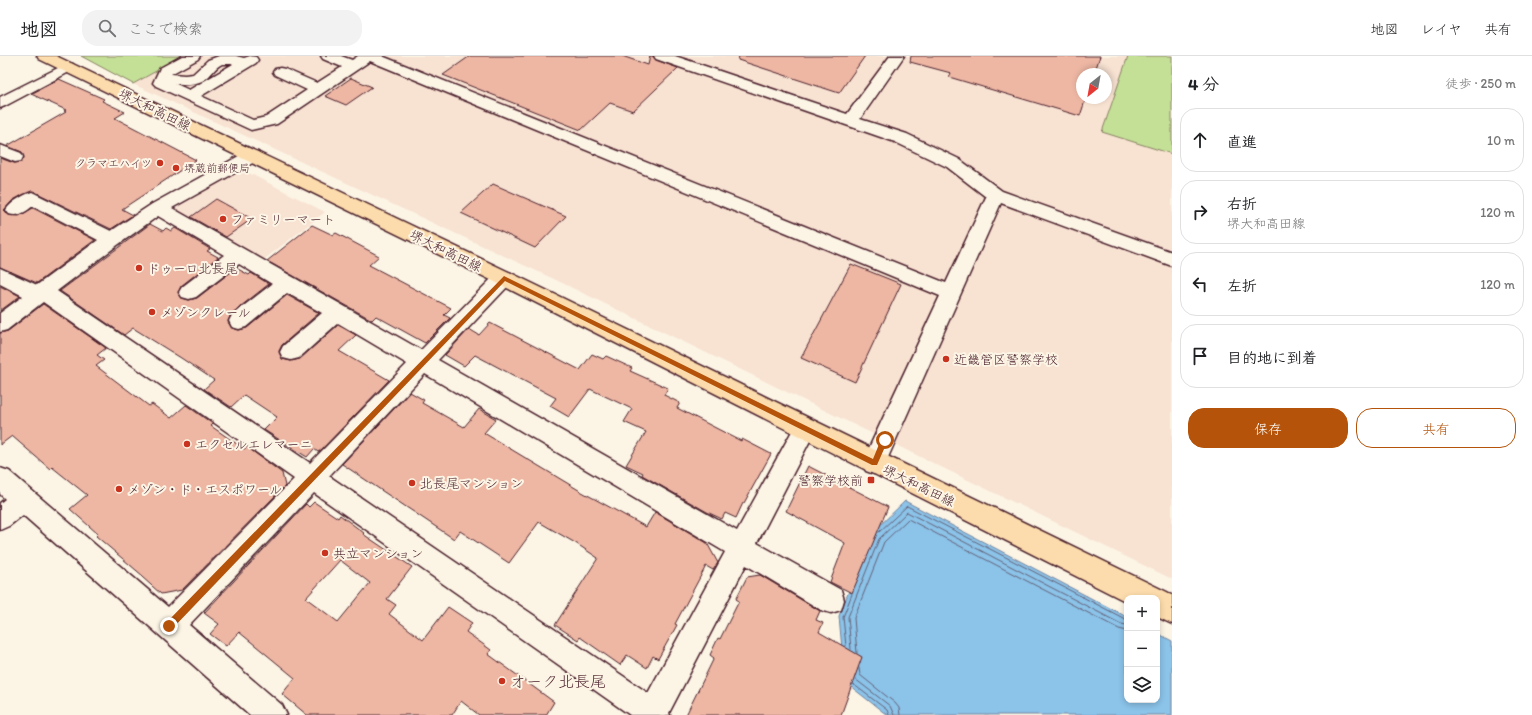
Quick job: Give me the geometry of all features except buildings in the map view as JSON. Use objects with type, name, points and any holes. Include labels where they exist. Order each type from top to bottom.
[{"type":"main road","name":"堺大和高田線","points":[[44,56],[504,278],[805,429],[1142,595]]},
{"type":"main road","points":[[1160,604],[1172,610]]},
{"type":"street","points":[[193,56],[165,72],[161,83],[251,125],[271,122],[368,56],[952,293]]},
{"type":"street","points":[[328,56],[353,66]]},
{"type":"street","points":[[661,56],[901,138],[953,163],[996,195],[1172,259]]},
{"type":"street","points":[[850,121],[897,56]]},
{"type":"street","points":[[163,77],[189,80],[199,77],[208,67],[218,60],[250,60]]},
{"type":"street","points":[[190,96],[250,60]]},
{"type":"street","points":[[0,103],[68,67]]},
{"type":"street","points":[[280,72],[318,90]]},
{"type":"street","points":[[0,324],[112,239],[158,208],[252,156]]},
{"type":"street","points":[[874,463],[996,195]]},
{"type":"street","points":[[15,210],[32,198],[112,239]]},
{"type":"street","points":[[158,208],[831,600]]},
{"type":"street","points":[[190,292],[238,255]]},
{"type":"street","points":[[0,275],[40,294],[312,478],[653,715],[805,429]]},
{"type":"street","points":[[169,626],[504,278]]},
{"type":"street","points":[[239,321],[286,283]]},
{"type":"street","points":[[291,352],[337,312]]},
{"type":"street","points":[[0,479],[272,715]]},
{"type":"street","points":[[0,518],[23,499]]},
{"type":"shaded area","name":"近畿管区警察学校","points":[[183,56],[1172,56],[1172,579],[554,279],[133,84]]},
{"type":"shaded area","points":[[245,171],[325,212],[262,261],[176,210],[180,203],[231,174]]},
{"type":"green space","points":[[81,56],[183,56],[133,84]]},
{"type":"green space","points":[[1128,56],[1172,56],[1172,154],[1102,132]]},
{"type":"water","points":[[905,501],[1124,615],[1124,703],[1160,703],[1160,635],[1172,641],[1172,715],[887,715],[845,682],[839,616],[872,533]]},
{"type":"place","name":"クラマエハイツ","points":[[160,163]]},
{"type":"place","name":"堺蔵前郵便局","points":[[176,168]]},
{"type":"place","name":"ファミリーマート","points":[[223,219]]},
{"type":"place","name":"ドゥーロ北長尾","points":[[139,268]]},
{"type":"place","name":"メゾンクレール","points":[[152,312]]},
{"type":"place","name":"近畿管区警察学校","points":[[946,359]]},
{"type":"place","name":"エクセルエレマーニ","points":[[187,444]]},
{"type":"place","name":"警察学校前","points":[[871,480]]},
{"type":"place","name":"北長尾マンション","points":[[412,483]]},
{"type":"place","name":"メゾン・ド・エスポワール","points":[[119,489]]},
{"type":"place","name":"共立マンション","points":[[325,553]]},
{"type":"place","name":"オーク北長尾","points":[[502,681]]},
{"type":"route","points":[[169,626],[504,278],[874,463],[885,440]]}]
